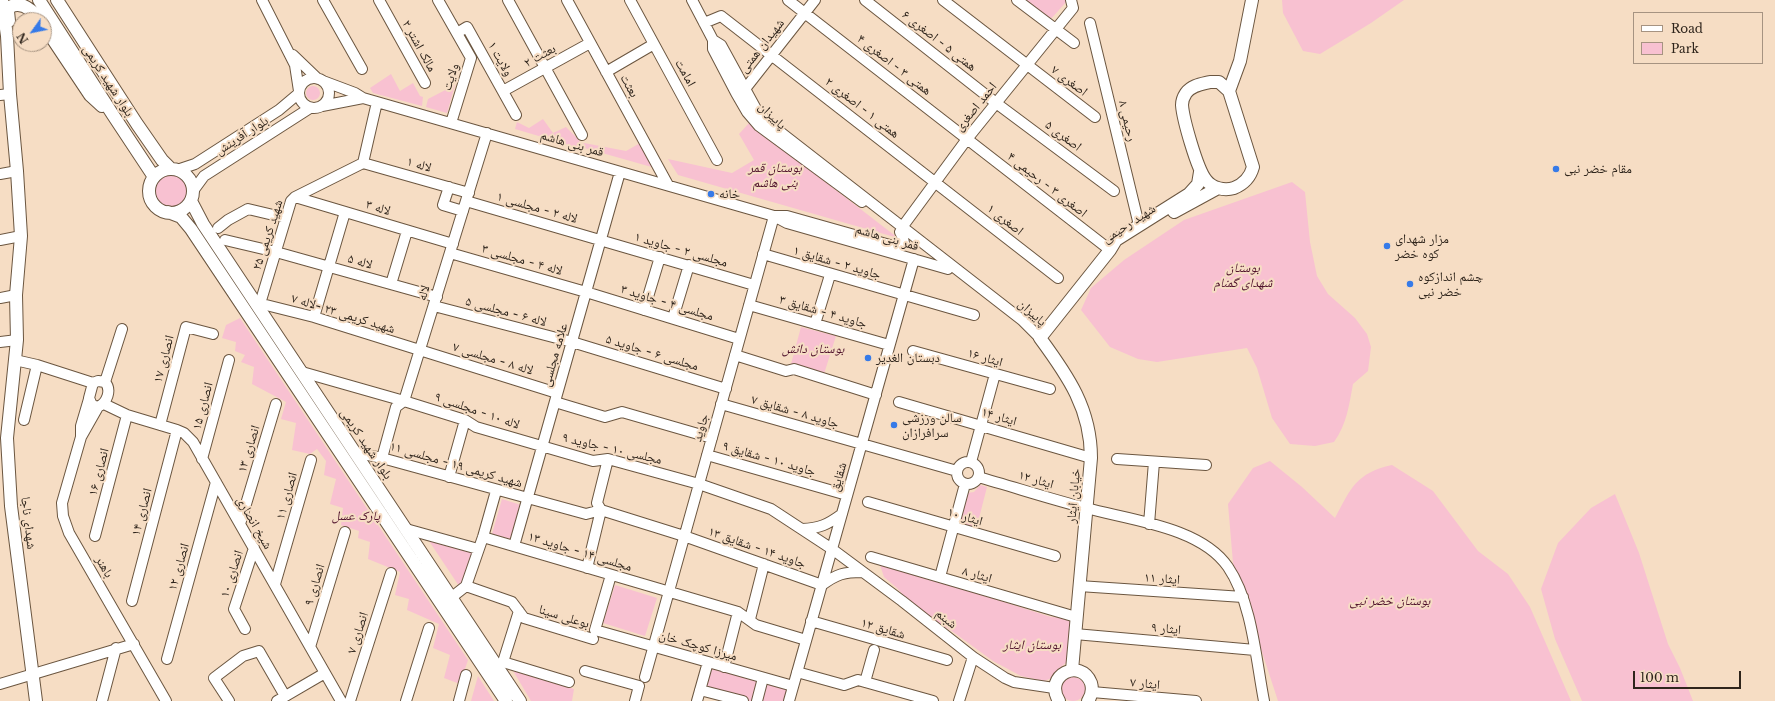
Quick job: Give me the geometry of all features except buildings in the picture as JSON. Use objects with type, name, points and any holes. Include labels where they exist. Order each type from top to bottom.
[{"type":"main road","name":"بلوار شهید کریمی","points":[[39,0],[154,177]]},
{"type":"main road","name":"بلوار شهید کریمی","points":[[57,0],[162,160],[174,169]]},
{"type":"main road","points":[[1229,90],[1240,61],[1252,0]]},
{"type":"main road","name":"شهدای ناجا","points":[[2,1],[7,36]]},
{"type":"main road","name":"شهدای ناجا","points":[[33,12],[29,7],[21,3],[13,5],[8,11],[5,94],[17,171],[21,236],[16,295],[17,340],[4,438],[5,487],[36,701]]},
{"type":"main road","points":[[52,38],[90,95],[113,115]]},
{"type":"main road","points":[[1210,82],[1219,82],[1229,90],[1253,167],[1250,176],[1240,186],[1229,190],[1213,186],[1206,181],[1200,172],[1184,118],[1182,103],[1186,93],[1193,86],[1210,82]]},
{"type":"main road","points":[[140,155],[149,156],[153,152],[154,148]]},
{"type":"main road","points":[[174,169],[186,175],[192,185],[192,196],[181,210],[168,212],[156,206],[152,201],[150,188],[154,177],[159,172],[174,169]]},
{"type":"main road","points":[[1110,250],[1116,240],[1189,194],[1198,184],[1200,172]]},
{"type":"main road","name":"شهید رحیمی","points":[[1040,338],[1110,250],[1121,247],[1160,221],[1218,188]]},
{"type":"main road","name":"بلوار شهید کریمی","points":[[192,196],[203,224],[354,452],[452,597],[500,664],[520,701]]},
{"type":"main road","name":"بلوار شهید کریمی","points":[[168,212],[181,217],[191,229],[506,701]]},
{"type":"main road","points":[[191,229],[190,223],[195,218],[198,218],[203,224]]},
{"type":"main road","name":"خیابان ایثار","points":[[1040,338],[1068,377],[1088,422],[1091,439],[1087,509],[1072,670]]},
{"type":"main road","points":[[1058,701],[1054,688],[1058,678],[1072,670],[1078,671],[1087,677],[1092,686],[1090,696]]},
{"type":"street","points":[[262,0],[288,51],[297,74],[298,92],[302,103],[310,108],[363,98]]},
{"type":"street","points":[[322,0],[362,69]]},
{"type":"street","name":"مالک اشتر ۲","points":[[379,0],[425,83]]},
{"type":"street","name":"ولایت","points":[[438,0],[471,58],[451,123]]},
{"type":"street","points":[[508,0],[582,135]]},
{"type":"street","name":"بعثت","points":[[567,0],[668,185]]},
{"type":"street","name":"امامت","points":[[630,0],[717,160]]},
{"type":"street","name":"پاییزان","points":[[692,0],[714,40],[721,45],[741,91],[747,112],[760,126],[1022,320],[1040,338]]},
{"type":"street","name":"همتی ۳ - اصغری ۴","points":[[788,0],[967,139]]},
{"type":"street","name":"شهیدان همتی","points":[[741,91],[815,0]]},
{"type":"street","name":"همتی ۵ - اصغری ۶","points":[[865,0],[996,103]]},
{"type":"street","name":"اصغری ۷","points":[[943,0],[1095,117]]},
{"type":"street","points":[[1017,0],[1074,43]]},
{"type":"street","name":"احمد اصغری","points":[[901,229],[967,139],[1056,30],[1072,4]]},
{"type":"street","name":"همتی ۱ - اصغری ۲","points":[[704,22],[721,16],[772,54],[935,182]]},
{"type":"street","name":"رحیمی ۸","points":[[1090,23],[1139,225]]},
{"type":"street","name":"ولایت ۱","points":[[457,33],[467,27],[516,115]]},
{"type":"street","name":"بعثت ۲","points":[[503,91],[590,43]]},
{"type":"street","points":[[606,72],[654,44]]},
{"type":"street","points":[[288,51],[327,85],[329,94],[326,103],[322,106]]},
{"type":"street","points":[[298,92],[306,80],[314,78],[321,80]]},
{"type":"street","name":"قمر بنی هاشم","points":[[321,80],[363,98],[668,185],[774,216],[787,224],[948,269]]},
{"type":"street","name":"بلوار آفرینش","points":[[174,169],[195,164],[279,110],[298,92]]},
{"type":"street","points":[[362,163],[377,102]]},
{"type":"street","name":"اصغری ۵","points":[[996,103],[1114,191]]},
{"type":"street","name":"بلوار آفرینش","points":[[192,196],[204,176],[310,108]]},
{"type":"street","name":"لاله","points":[[382,458],[396,407],[404,401],[487,133]]},
{"type":"street","name":"اصغری ۳ - رحیمی ۴","points":[[967,139],[1110,250]]},
{"type":"street","name":"لاله ۱","points":[[362,163],[449,187],[466,202]]},
{"type":"street","name":"شهید کریمی ۲۵","points":[[259,307],[291,202],[296,197],[362,163]]},
{"type":"street","points":[[0,174],[17,171]]},
{"type":"street","name":"علامه مجلسی","points":[[514,546],[620,172]]},
{"type":"street","name":"اصغری ۱","points":[[935,182],[1058,278]]},
{"type":"street","points":[[449,187],[444,206],[466,202]]},
{"type":"street","name":"لاله ۳","points":[[296,197],[407,231],[451,249]]},
{"type":"street","name":"لاله ۲ - مجلسی ۱","points":[[466,202],[601,240]]},
{"type":"street","points":[[218,228],[228,220],[248,209],[286,218]]},
{"type":"street","points":[[314,317],[345,212]]},
{"type":"street","name":"قمر بنی هاشم","points":[[774,216],[787,216],[897,247],[904,243],[901,229]]},
{"type":"street","name":"جاوید","points":[[645,677],[774,216]]},
{"type":"street","name":"پاییزان","points":[[901,229],[948,269],[1020,325],[1040,338]]},
{"type":"street","points":[[391,284],[407,231]]},
{"type":"street","points":[[0,240],[21,236]]},
{"type":"street","name":"لاله ۵","points":[[225,240],[276,252],[391,284],[435,302]]},
{"type":"street","name":"مجلسی ۲ - جاوید ۱","points":[[601,240],[754,285]]},
{"type":"street","name":"لاله ۴ - مجلسی ۳","points":[[451,249],[586,292]]},
{"type":"street","name":"جاوید ۲ - شقایق ۱","points":[[763,254],[830,275],[974,315]]},
{"type":"street","points":[[644,310],[660,257]]},
{"type":"street","name":"شقایق","points":[[789,701],[914,259]]},
{"type":"street","points":[[674,318],[689,265]]},
{"type":"street","points":[[815,324],[830,275]]},
{"type":"street","name":"مجلسی ۴ - جاوید ۳","points":[[586,292],[739,339]]},
{"type":"street","points":[[0,298],[16,295]]},
{"type":"street","name":"لاله ۶ - مجلسی ۵","points":[[435,302],[572,342]]},
{"type":"street","name":"شهید کریمی ۲۳ -لاله ۷","points":[[259,307],[266,305],[314,317],[420,350]]},
{"type":"street","name":"جاوید ۴ - شقایق ۳","points":[[749,305],[890,345]]},
{"type":"street","name":"انصاری ۱۷","points":[[160,425],[186,328],[213,334]]},
{"type":"street","points":[[105,382],[122,329]]},
{"type":"street","points":[[0,342],[17,340]]},
{"type":"street","name":"مجلسی ۶ - جاوید ۵","points":[[572,342],[726,388]]},
{"type":"street","name":"لاله ۸ - مجلسی ۷","points":[[420,350],[556,397],[605,416],[622,412],[712,438]]},
{"type":"street","name":"ایثار ۱۶","points":[[913,350],[1050,389]]},
{"type":"street","points":[[735,354],[786,371],[794,369],[876,395]]},
{"type":"street","points":[[15,360],[37,365],[94,384]]},
{"type":"street","name":"انصاری ۱۵","points":[[202,459],[229,360]]},
{"type":"street","points":[[24,420],[37,365]]},
{"type":"street","name":"لاله ۱۰ - مجلسی ۹","points":[[302,372],[404,401],[465,420],[476,427],[542,446]]},
{"type":"street","points":[[971,462],[995,374]]},
{"type":"street","points":[[98,381],[105,382],[108,385],[108,392],[101,405],[92,404],[89,399],[90,390],[98,381]]},
{"type":"street","name":"باهنر","points":[[81,438],[81,426],[89,399]]},
{"type":"street","name":"ایثار ۱۴","points":[[899,402],[1091,458]]},
{"type":"street","name":"انصاری ۱۳","points":[[240,524],[276,404]]},
{"type":"street","name":"جاوید ۸ - شقایق ۷","points":[[721,404],[861,445],[957,471]]},
{"type":"street","name":"شیخ انصاری","points":[[101,405],[127,415],[177,430],[193,442],[341,701]]},
{"type":"street","name":"باهنر","points":[[101,405],[81,438],[62,503],[63,516],[70,533],[134,644],[160,696],[166,701]]},
{"type":"street","name":"انصاری ۱۶","points":[[95,536],[127,415]]},
{"type":"street","points":[[449,477],[465,420]]},
{"type":"street","name":"انصاری ۱۴","points":[[132,601],[177,430]]},
{"type":"street","name":"مجلسی ۱۰ - جاوید ۹","points":[[542,446],[593,461],[608,459],[699,484],[771,509],[802,529]]},
{"type":"street","name":"شهید کریمی ۱۹ - مجلسی ۱۱","points":[[354,452],[382,458],[496,491],[586,514],[601,510]]},
{"type":"street","name":"جاوید ۱۰ - شقایق ۹","points":[[707,455],[847,495]]},
{"type":"street","points":[[586,568],[601,510],[597,503],[608,459]]},
{"type":"street","points":[[1117,459],[1206,465]]},
{"type":"street","name":"انصاری ۱۱","points":[[275,584],[311,460]]},
{"type":"street","points":[[971,462],[978,470],[978,477],[974,482],[965,484],[957,478],[957,471],[962,463],[971,462]]},
{"type":"street","points":[[1149,524],[1154,462]]},
{"type":"street","name":"ایثار ۱۲","points":[[978,477],[1087,509],[1170,529],[1206,546],[1220,557],[1229,568],[1243,597],[1255,650],[1264,701]]},
{"type":"street","name":"انصاری ۱۲","points":[[167,659],[216,482]]},
{"type":"street","points":[[940,577],[965,484]]},
{"type":"street","points":[[452,597],[466,586],[483,537],[496,491]]},
{"type":"street","name":"ایثار ۱۰","points":[[868,502],[1055,556]]},
{"type":"street","name":"جاوید ۱۴ - شقایق ۱۳","points":[[601,510],[684,536],[822,585]]},
{"type":"street","points":[[802,529],[816,529],[828,524],[842,514]]},
{"type":"street","points":[[406,529],[478,549]]},
{"type":"street","name":"شبنم","points":[[802,529],[832,549],[973,657],[1014,682],[1054,688]]},
{"type":"street","name":"انصاری ۹","points":[[310,647],[345,532]]},
{"type":"street","name":"مجلسی ۱۴ - جاوید ۱۳","points":[[483,537],[611,576],[669,591],[738,612],[750,619],[756,625],[806,640]]},
{"type":"street","name":"انصاری ۱۰","points":[[245,629],[234,609],[254,548]]},
{"type":"street","name":"ایثار ۸","points":[[871,556],[1076,617]]},
{"type":"street","points":[[750,619],[764,564]]},
{"type":"street","points":[[822,585],[844,572],[862,572]]},
{"type":"street","name":"انصاری ۷","points":[[350,701],[391,573]]},
{"type":"street","points":[[594,634],[611,576]]},
{"type":"street","name":"بوعلی سینا","points":[[466,586],[512,602],[524,618],[594,634]]},
{"type":"street","name":"ایثار ۱۱","points":[[1079,586],[1243,597]]},
{"type":"street","points":[[519,611],[500,664],[569,682]]},
{"type":"street","points":[[724,667],[738,612]]},
{"type":"street","name":"شقایق ۱۲","points":[[812,622],[947,660]]},
{"type":"street","points":[[406,701],[429,628]]},
{"type":"street","name":"میرزا کوچک خان","points":[[594,634],[653,646],[793,686]]},
{"type":"street","name":"ایثار ۹","points":[[1075,634],[1255,650]]},
{"type":"street","points":[[0,684],[116,648],[134,644]]},
{"type":"street","points":[[102,701],[116,648]]},
{"type":"street","points":[[865,682],[874,650]]},
{"type":"street","points":[[229,701],[214,678],[243,656],[259,651],[281,699],[326,673]]},
{"type":"street","points":[[963,700],[973,657]]},
{"type":"street","points":[[697,701],[708,662]]},
{"type":"street","points":[[585,671],[639,686],[635,701]]},
{"type":"street","points":[[797,672],[844,685],[858,680],[933,701]]},
{"type":"street","points":[[459,701],[466,676]]},
{"type":"street","points":[[757,701],[763,678]]},
{"type":"street","points":[[700,690],[743,701]]},
{"type":"street","name":"ایثار ۷","points":[[1090,696],[1196,701]]},
{"type":"green space","points":[[1026,0],[1067,0],[1067,1],[1050,20]]},
{"type":"green space","points":[[1282,0],[1404,0],[1371,23],[1320,54],[1303,51],[1283,13]]},
{"type":"green space","points":[[391,74],[400,91],[413,83],[420,96],[423,97],[422,106],[373,93],[370,88]]},
{"type":"green space","points":[[455,85],[447,113],[426,107],[428,99]]},
{"type":"green space","points":[[310,86],[316,86],[320,90],[320,96],[316,100],[310,100],[306,96],[306,90]]},
{"type":"green space","points":[[543,119],[553,133],[566,127],[580,141],[576,147],[515,129],[517,122],[529,128]]},
{"type":"green space","name":"بوستان قمر بنی هاشم","points":[[749,123],[898,238],[678,175],[668,159],[732,173],[754,160],[739,134]]},
{"type":"green space","points":[[642,142],[655,168],[581,147],[584,143],[626,151]]},
{"type":"green space","points":[[168,174],[174,174],[183,179],[187,185],[187,197],[183,203],[174,208],[168,208],[159,203],[154,194],[154,188],[159,179]]},
{"type":"green space","name":"بوستان شهدای گمنام","points":[[1292,182],[1305,192],[1310,242],[1317,276],[1328,294],[1355,318],[1367,334],[1371,347],[1368,371],[1353,384],[1347,414],[1342,428],[1334,442],[1315,446],[1290,444],[1272,418],[1257,368],[1247,348],[1157,362],[1138,359],[1110,347],[1081,310],[1091,288],[1124,260],[1184,220]]},
{"type":"green space","name":"پارک عسل","points":[[240,318],[468,660],[460,684],[444,678],[450,655],[433,648],[439,624],[407,610],[409,599],[395,595],[400,572],[368,559],[370,542],[358,538],[359,531],[341,525],[343,508],[330,504],[336,479],[324,475],[326,461],[317,449],[310,454],[292,450],[296,423],[281,419],[286,402],[252,384],[254,367],[241,362],[245,355],[235,351],[236,342],[222,338],[226,325]]},
{"type":"green space","name":"بوستان دانش","points":[[801,327],[836,336],[824,374],[791,364]]},
{"type":"green space","name":"بوستان خضر نبی","points":[[1270,461],[1302,487],[1335,518],[1356,483],[1370,472],[1380,468],[1392,465],[1433,491],[1478,551],[1508,574],[1530,607],[1571,701],[1278,701],[1233,563],[1228,504],[1253,468]]},
{"type":"green space","points":[[980,485],[987,487],[976,530],[958,523],[967,493],[974,492]]},
{"type":"green space","points":[[1615,494],[1639,553],[1668,644],[1680,668],[1693,701],[1582,701],[1555,639],[1541,589],[1558,543],[1591,508]]},
{"type":"green space","points":[[502,499],[521,505],[510,539],[492,534]]},
{"type":"green space","points":[[427,538],[474,551],[461,589]]},
{"type":"green space","name":"بوستان ایثار","points":[[879,562],[1051,617],[1071,618],[1067,662],[1057,670],[1052,678],[1044,681],[1021,676],[993,661],[949,629],[922,617],[897,588],[884,577]]},
{"type":"green space","points":[[615,585],[657,598],[645,636],[603,623]]},
{"type":"green space","points":[[707,664],[789,688],[785,701],[750,701],[702,689]]},
{"type":"green space","points":[[512,669],[574,689],[572,701],[531,701]]},
{"type":"green space","points":[[478,676],[494,701],[471,701]]},
{"type":"green space","points":[[1073,677],[1081,681],[1085,689],[1081,697],[1073,701],[1065,697],[1061,689],[1065,681]]},
{"type":"place","name":"مقام خضر نبی","points":[[1556,169]]},
{"type":"place","name":"خانه","points":[[711,194]]},
{"type":"place","name":"مزار شهدای کوه خضر","points":[[1387,246]]},
{"type":"place","name":"چشم اندازکوه خضر نبی","points":[[1410,284]]},
{"type":"place","name":"دبستان الغدیر","points":[[868,358]]},
{"type":"place","name":"سالن ورزشی سرافرازان","points":[[894,425]]}]
